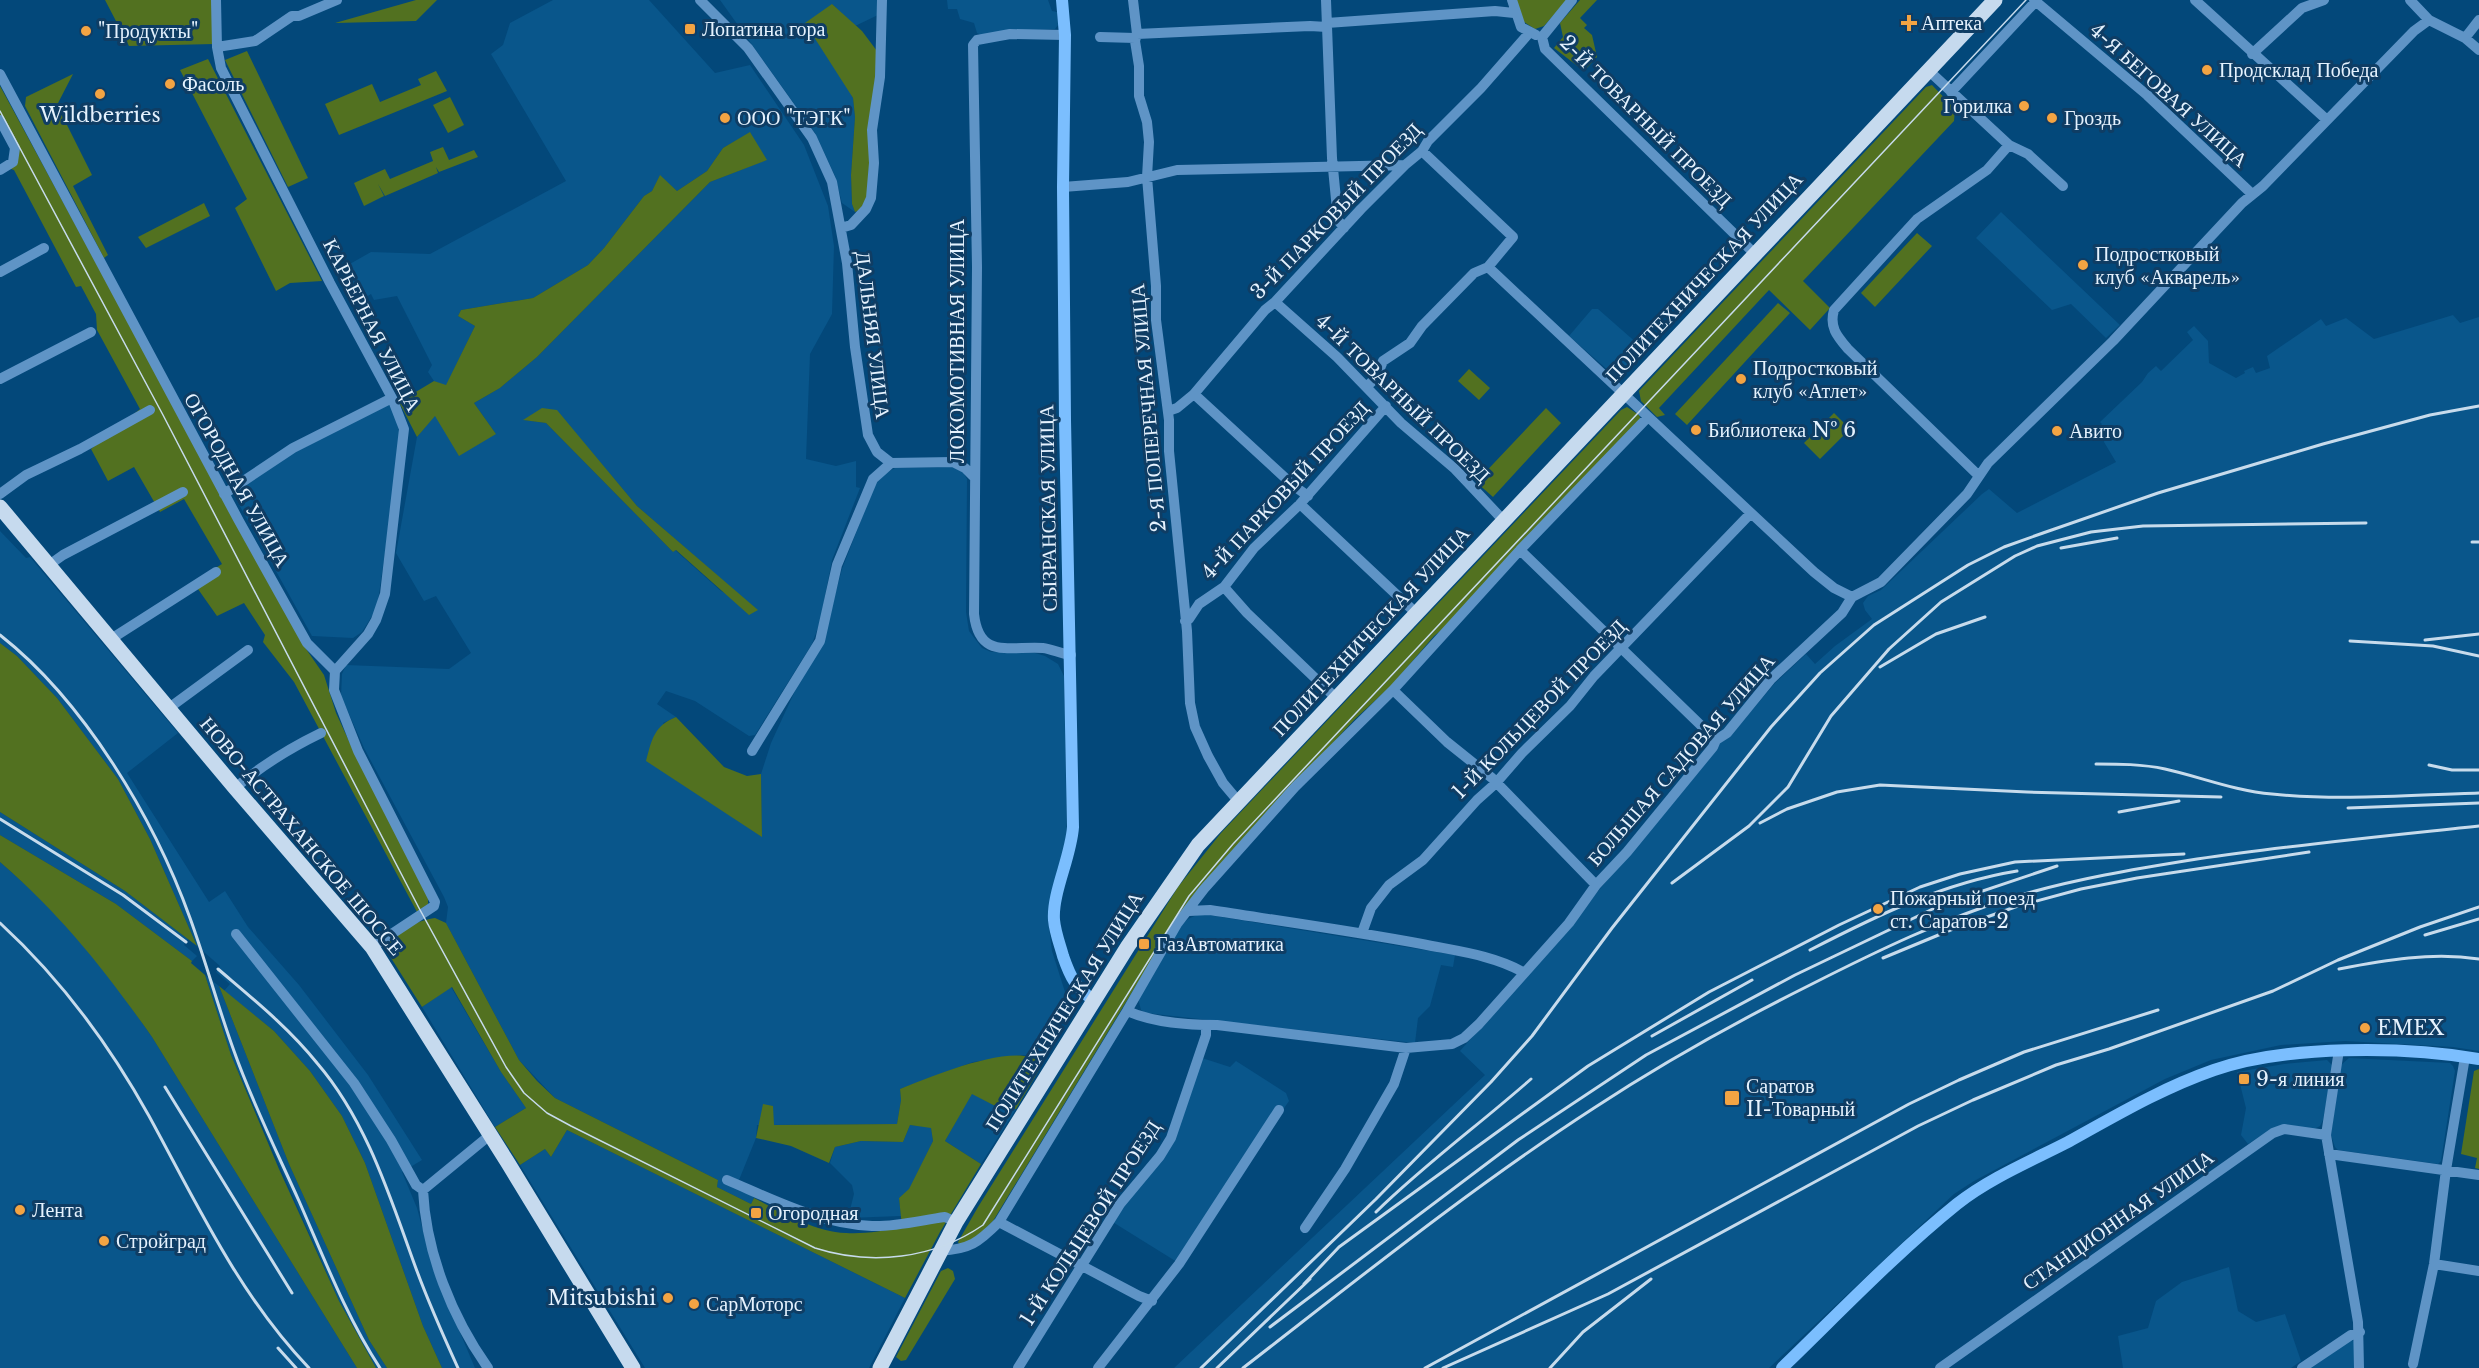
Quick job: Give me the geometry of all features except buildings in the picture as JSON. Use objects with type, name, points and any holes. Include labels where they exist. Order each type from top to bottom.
[{"type":"main road","name":"ПОЛИТЕХНИЧЕСКАЯ УЛИЦА","points":[[880,1368],[956,1222],[1171,881],[1198,845],[1995,0]]},
{"type":"main road","name":"НОВО-АСТРАХАНСКОЕ ШОССЕ","points":[[0,507],[235,788],[372,947],[633,1368]]},
{"type":"street","name":"КАРЬЕРНАЯ УЛИЦА","points":[[216,0],[217,46],[221,68],[330,283],[392,398],[404,429],[405,441],[385,594],[376,620],[368,634],[335,671]]},
{"type":"street","points":[[217,46],[255,40],[292,16],[299,16],[337,0]]},
{"type":"street","points":[[700,0],[748,48],[812,138],[832,182],[841,228]]},
{"type":"street","name":"ДАЛЬНЯЯ УЛИЦА","points":[[882,0],[880,77],[872,130],[874,163],[871,198],[866,209],[851,225],[841,228],[867,435],[877,452],[891,463]]},
{"type":"street","name":"СЫЗРАНСКАЯ УЛИЦА","points":[[1062,0],[1065,35],[1065,420],[1071,655],[1071,845],[1054,918],[1070,978],[1077,988],[1094,1001]]},
{"type":"street","name":"2-Я ПОПЕРЕЧНАЯ УЛИЦА","points":[[1133,0],[1139,66],[1139,96],[1147,122],[1149,142],[1147,177],[1156,286],[1156,320],[1168,411],[1169,451],[1185,621],[1190,703],[1195,727],[1208,756],[1223,783],[1239,802]]},
{"type":"street","points":[[1326,0],[1332,165],[1338,220],[1344,228]]},
{"type":"street","points":[[1512,0],[1514,13],[1521,27],[1542,37],[1572,0]]},
{"type":"street","points":[[1951,92],[2036,0]]},
{"type":"street","name":"4-Я БЕГОВАЯ УЛИЦА","points":[[2036,0],[2147,95],[2252,194]]},
{"type":"street","points":[[2195,0],[2327,120]]},
{"type":"street","points":[[2252,54],[2302,8],[2311,2],[2324,0]]},
{"type":"street","points":[[2410,0],[2428,20],[2465,38],[2479,50]]},
{"type":"street","points":[[1100,37],[1327,25],[1495,11],[1514,13]]},
{"type":"street","name":"БОЛЬШАЯ САДОВАЯ УЛИЦА","points":[[1127,1011],[1143,1018],[1406,1048],[1452,1044],[1464,1038],[1569,923],[1596,885],[1648,826],[1713,747],[1716,740],[1727,733],[1771,679],[1842,613],[1852,597],[1881,582],[1967,494],[1988,463],[2113,341],[2252,194],[2263,186],[2414,31],[2428,20]]},
{"type":"street","points":[[2465,38],[2479,20]]},
{"type":"street","name":"3-Й ПАРКОВЫЙ ПРОЕЗД","points":[[1168,411],[1177,408],[1194,394],[1265,310],[1405,165],[1422,152],[1434,133],[1481,88],[1530,32]]},
{"type":"street","name":"ЛОКОМОТИВНАЯ УЛИЦА","points":[[1065,35],[1010,34],[977,40],[973,45],[977,267],[974,614],[975,629],[982,641],[997,648],[1046,648],[1071,655]]},
{"type":"street","name":"2-Й ТОВАРНЫЙ ПРОЕЗД","points":[[1542,37],[1545,49],[1755,254]]},
{"type":"street","points":[[1928,70],[2009,145],[2028,153],[2063,186]]},
{"type":"street","name":"ОГОРОДНАЯ УЛИЦА","points":[[0,74],[172,399],[307,643],[335,671]]},
{"type":"street","points":[[0,120],[15,148],[13,162],[0,170]]},
{"type":"street","points":[[1979,476],[1848,349],[1835,333],[1832,325],[1834,310],[1917,219],[1987,170],[2009,145]]},
{"type":"street","name":"4-Й ПАРКОВЫЙ ПРОЕЗД","points":[[1367,386],[1376,378],[1383,361],[1410,343],[1422,326],[1474,273],[1488,267],[1514,237],[1422,152]]},
{"type":"street","points":[[1064,187],[1128,182],[1178,170],[1405,165]]},
{"type":"street","points":[[0,272],[44,249]]},
{"type":"street","points":[[1488,267],[1814,572],[1834,588],[1852,597]]},
{"type":"street","name":"4-Й ТОВАРНЫЙ ПРОЕЗД","points":[[1275,302],[1367,386],[1401,423],[1455,469],[1504,521]]},
{"type":"street","points":[[0,379],[91,332]]},
{"type":"street","points":[[1194,394],[1294,486],[1304,500],[1416,613]]},
{"type":"street","points":[[224,494],[293,448],[392,398]]},
{"type":"street","name":"4-Й ПАРКОВЫЙ ПРОЕЗД","points":[[1185,621],[1189,619],[1199,604],[1224,587],[1240,570],[1254,548],[1304,500],[1386,406]]},
{"type":"street","points":[[0,494],[26,475],[80,449],[150,410]]},
{"type":"street","points":[[940,1251],[966,1248],[983,1238],[999,1222],[1177,924],[1204,889],[1295,787],[1393,690],[1520,550],[1648,417]]},
{"type":"street","points":[[752,751],[820,641],[842,555],[873,479],[891,463],[953,462],[974,476]]},
{"type":"street","points":[[49,565],[63,555],[183,492]]},
{"type":"street","name":"1-Й КОЛЬЦЕВОЙ ПРОЕЗД","points":[[1362,933],[1371,908],[1389,885],[1423,860],[1476,800],[1496,783],[1522,753],[1570,706],[1594,676],[1751,513]]},
{"type":"street","points":[[1520,550],[1716,740]]},
{"type":"street","points":[[111,639],[216,572]]},
{"type":"street","points":[[1224,587],[1247,613],[1336,698]]},
{"type":"street","points":[[169,708],[248,650]]},
{"type":"street","points":[[335,671],[334,690],[358,751],[435,902],[434,906],[372,947]]},
{"type":"street","points":[[1393,690],[1447,742],[1496,783],[1596,885]]},
{"type":"street","points":[[235,788],[291,748],[321,733]]},
{"type":"street","points":[[1189,911],[1210,910],[1362,933],[1489,958],[1511,965],[1523,972]]},
{"type":"street","points":[[236,934],[354,1083],[391,1140],[416,1185],[423,1190]]},
{"type":"street","name":"1-Й КОЛЬЦЕВОЙ ПРОЕЗД","points":[[1018,1368],[1120,1204],[1160,1156],[1171,1138],[1206,1035],[1206,1025]]},
{"type":"street","points":[[1305,1228],[1345,1169],[1394,1084],[1406,1048]]},
{"type":"street","points":[[2339,1050],[2326,1135],[2360,1332],[2359,1368]]},
{"type":"street","points":[[1782,1368],[1940,1218],[1960,1202],[1998,1179],[2170,1087],[2215,1069],[2273,1058],[2339,1050],[2403,1052],[2479,1059]]},
{"type":"street","points":[[2413,1364],[2434,1264],[2446,1170],[2465,1057]]},
{"type":"street","points":[[1098,1368],[1179,1264],[1279,1110]]},
{"type":"street","name":"СТАНЦИОННАЯ УЛИЦА","points":[[1940,1368],[2273,1133],[2284,1129],[2326,1135]]},
{"type":"street","points":[[423,1190],[490,1135]]},
{"type":"street","points":[[2329,1154],[2479,1175]]},
{"type":"street","points":[[728,1180],[790,1207],[832,1221],[873,1226],[945,1217],[956,1222]]},
{"type":"street","points":[[423,1190],[439,1270],[448,1297],[471,1343],[488,1368]]},
{"type":"street","points":[[999,1222],[1152,1301]]},
{"type":"street","points":[[2434,1264],[2479,1271]]},
{"type":"street","points":[[2302,1368],[2350,1335],[2360,1332]]},
{"type":"shaded area","points":[[553,0],[649,0],[715,73],[750,65],[804,145],[828,206],[834,246],[832,314],[810,354],[806,459],[836,466],[856,461],[856,487],[860,488],[832,560],[820,622],[812,644],[755,735],[749,736],[695,701],[666,691],[657,704],[676,717],[663,723],[762,836],[761,774],[771,743],[829,617],[842,569],[875,484],[884,474],[895,468],[953,467],[963,472],[967,479],[966,612],[969,631],[982,648],[991,652],[1035,653],[1045,656],[1058,664],[1064,676],[1067,844],[1054,886],[1048,919],[1052,951],[1065,992],[1043,1063],[1035,1056],[1022,1055],[973,1062],[900,1089],[901,1100],[897,1124],[757,1125],[756,1138],[739,1180],[754,1198],[751,1204],[717,1187],[718,1180],[555,1098],[519,1060],[446,923],[448,907],[444,897],[364,748],[341,696],[342,674],[346,665],[449,669],[471,653],[436,596],[424,601],[396,553],[417,437],[435,415],[496,434],[474,403],[500,388],[537,357],[710,182],[766,160],[750,133],[723,148],[707,171],[677,191],[660,176],[652,191],[644,196],[588,265],[533,298],[461,310],[458,316],[475,326],[446,386],[434,381],[428,372],[432,365],[397,296],[374,300],[371,294],[358,302],[341,269],[371,252],[430,254],[566,181],[491,54],[503,45],[510,23]],"holes":[[[557,411],[637,506],[757,610],[721,591],[675,550],[673,552],[546,423],[524,420]]]},
{"type":"shaded area","points":[[720,0],[879,0],[878,15],[855,26],[832,4],[847,86],[853,98],[855,117],[851,175],[852,204],[855,212],[842,203],[835,176],[815,133]]},
{"type":"shaded area","points":[[947,0],[1048,0],[1052,11],[1057,12],[1058,25],[1055,29],[1005,31],[981,35],[977,33],[974,23],[960,19],[957,9],[948,9]]},
{"type":"shaded area","points":[[2001,212],[2120,325],[2106,338],[2071,304],[2052,310],[1976,238]]},
{"type":"shaded area","points":[[1592,309],[1598,309],[1647,352],[1622,377],[1617,378],[1569,336]]},
{"type":"shaded area","points":[[2453,315],[2460,323],[2479,317],[2479,1051],[2453,1047],[2345,1041],[2281,1045],[2211,1060],[2165,1079],[1974,1181],[1954,1194],[1769,1368],[1174,1368],[1485,1075],[1460,1051],[1571,924],[1720,743],[1731,735],[1775,683],[1806,654],[1815,664],[1872,619],[1863,603],[1868,596],[1881,590],[1982,494],[1989,489],[2017,513],[2116,462],[2104,442],[2106,434],[2099,427],[2102,424],[2100,422],[2142,382],[2148,373],[2156,366],[2161,371],[2193,340],[2187,332],[2194,326],[2208,341],[2209,363],[2236,378],[2253,367],[2256,373],[2270,368],[2267,356],[2321,319],[2326,326],[2346,318],[2374,339]]},
{"type":"shaded area","points":[[386,404],[393,406],[401,440],[377,608],[362,632],[353,638],[312,636],[237,501],[237,495],[240,488],[274,463]]},
{"type":"shaded area","points":[[0,531],[26,558],[30,557],[178,733],[127,773],[209,902],[225,891],[248,927],[299,985],[368,1075],[422,1160],[402,1172],[417,1208],[434,1271],[475,1368],[442,1368],[423,1326],[365,1163],[342,1116],[310,1071],[274,1031],[224,991],[230,984],[216,972],[220,966],[197,946],[150,839],[118,779],[57,698],[17,656],[0,643]]},
{"type":"shaded area","points":[[0,812],[125,891],[188,939],[184,945],[197,956],[192,961],[116,904],[0,835]]},
{"type":"shaded area","points":[[0,862],[38,896],[80,940],[117,987],[152,1037],[357,1368],[0,1368]]},
{"type":"shaded area","points":[[1197,915],[1209,915],[1455,955],[1453,967],[1441,965],[1430,1006],[1418,1018],[1415,1043],[1146,1013],[1141,1010],[1138,998],[1180,926]]},
{"type":"shaded area","points":[[205,975],[219,986],[289,1164],[369,1340],[387,1368],[376,1368],[339,1301],[231,1055]]},
{"type":"shaded area","points":[[451,987],[501,1072],[526,1108],[495,1127],[422,1007]]},
{"type":"shaded area","points":[[1202,1058],[1230,1067],[1236,1061],[1286,1093],[1289,1101],[1177,1262],[1111,1221],[1162,1159]]},
{"type":"shaded area","points":[[2349,1058],[2450,1063],[2453,1066],[2455,1071],[2441,1161],[2438,1164],[2338,1150],[2335,1147],[2331,1135],[2341,1065]]},
{"type":"shaded area","points":[[2327,1060],[2333,1066],[2320,1126],[2314,1129],[2270,1130],[2248,1144],[2241,1135],[2246,1108],[2237,1072]]},
{"type":"shaded area","points":[[972,1093],[999,1108],[1016,1109],[981,1164],[945,1141]]},
{"type":"shaded area","points":[[910,1125],[931,1127],[933,1141],[909,1190],[899,1198],[901,1216],[848,1218],[854,1194],[852,1185],[830,1163],[835,1147],[861,1141],[903,1142]]},
{"type":"shaded area","points":[[567,1130],[905,1298],[869,1368],[645,1368],[520,1165],[545,1149],[551,1157]]},
{"type":"shaded area","points":[[2229,1267],[2238,1311],[2256,1322],[2285,1314],[2301,1361],[2291,1368],[2123,1368],[2118,1336],[2148,1328],[2156,1301],[2182,1282]]},
{"type":"shaded area","points":[[2351,1340],[2357,1342],[2356,1368],[2311,1368]]},
{"type":"green space","points":[[105,0],[213,0],[214,44],[129,46]]},
{"type":"green space","points":[[416,0],[437,0],[416,21],[335,23]]},
{"type":"green space","points":[[1515,0],[1567,0],[1544,26],[1535,29],[1524,22]]},
{"type":"green space","points":[[1580,0],[1597,0],[1580,18],[1587,25],[1584,28],[1592,35],[1597,57],[1584,71],[1554,48],[1563,37],[1560,23]]},
{"type":"green space","points":[[832,4],[862,31],[877,51],[867,197],[860,210],[855,212],[852,204],[851,175],[855,117],[853,98],[805,23]]},
{"type":"green space","points":[[247,51],[308,178],[288,187],[225,60]]},
{"type":"green space","points":[[208,59],[322,281],[290,283],[276,291],[235,208],[247,199],[180,70]]},
{"type":"green space","points":[[436,71],[447,91],[339,135],[325,104],[372,84],[380,102],[421,85],[418,79]]},
{"type":"green space","points":[[73,74],[57,105],[92,175],[73,186],[108,255],[104,258],[25,106],[26,97]]},
{"type":"green space","points":[[1932,85],[1955,109],[1954,121],[1803,281],[1830,308],[1810,330],[1769,290],[1659,408],[1665,415],[1657,417],[1641,401],[1639,391],[1926,87]]},
{"type":"green space","points":[[0,86],[304,646],[324,675],[336,713],[354,752],[428,895],[428,904],[417,912],[294,682],[263,642],[265,635],[244,603],[217,616],[193,582],[222,564],[184,499],[160,512],[134,467],[108,481],[91,449],[140,409],[97,330],[96,314],[81,286],[76,287],[14,170],[8,168],[15,161],[0,116]]},
{"type":"green space","points":[[450,97],[464,125],[448,133],[433,105]]},
{"type":"green space","points":[[750,132],[767,160],[710,182],[537,357],[500,388],[474,403],[496,434],[459,456],[435,416],[417,437],[399,402],[434,381],[446,385],[475,326],[458,316],[461,310],[533,298],[588,265],[644,196],[652,191],[660,175],[677,191],[707,171],[723,148]]},
{"type":"green space","points":[[443,147],[449,160],[474,150],[478,157],[439,172],[436,167],[438,173],[385,196],[378,184],[384,196],[364,206],[354,183],[385,169],[390,179],[433,161],[430,152]]},
{"type":"green space","points":[[204,203],[210,216],[146,248],[138,237]]},
{"type":"green space","points":[[1917,233],[1932,246],[1875,307],[1861,293]]},
{"type":"green space","points":[[1778,303],[1790,313],[1687,425],[1675,414]]},
{"type":"green space","points":[[1469,369],[1490,388],[1479,400],[1458,381]]},
{"type":"green space","points":[[1627,407],[1639,415],[1641,420],[1450,623],[1434,636],[1391,686],[1355,719],[1316,761],[1174,923],[993,1221],[974,1238],[959,1244],[958,1242],[978,1207],[1178,887],[1221,833],[1621,410]]},
{"type":"green space","points":[[542,408],[557,410],[637,506],[758,610],[749,615],[676,550],[673,552],[546,423],[523,420]]},
{"type":"green space","points":[[1546,408],[1561,423],[1493,497],[1476,482]]},
{"type":"green space","points":[[1834,413],[1850,429],[1820,459],[1804,443]]},
{"type":"green space","points":[[0,643],[17,656],[57,698],[118,779],[150,839],[197,946],[125,891],[0,812]]},
{"type":"green space","points":[[676,717],[724,767],[747,776],[761,774],[762,837],[646,761],[658,729]]},
{"type":"green space","points":[[0,835],[116,904],[192,961],[191,963],[205,975],[231,1055],[279,1169],[339,1301],[376,1368],[357,1368],[152,1037],[117,989],[44,903],[0,862]]},
{"type":"green space","points":[[435,918],[446,923],[519,1060],[555,1098],[718,1180],[717,1187],[751,1204],[754,1198],[798,1220],[834,1232],[860,1233],[902,1227],[899,1198],[909,1189],[933,1141],[931,1128],[910,1125],[903,1142],[861,1141],[835,1147],[829,1163],[791,1146],[756,1138],[763,1104],[773,1106],[774,1125],[897,1124],[901,1100],[900,1089],[952,1069],[994,1058],[1030,1057],[1043,1063],[1016,1109],[999,1108],[972,1094],[945,1141],[981,1164],[940,1232],[905,1298],[567,1130],[551,1157],[545,1149],[520,1165],[495,1127],[526,1108],[501,1072],[452,987],[422,1007],[386,950],[399,932],[421,921]]},
{"type":"green space","points":[[219,986],[274,1031],[310,1071],[342,1116],[365,1163],[423,1326],[442,1368],[387,1368],[369,1340],[289,1164]]},
{"type":"green space","points":[[2479,1069],[2479,1169],[2475,1168],[2477,1158],[2461,1154],[2474,1071]]},
{"type":"green space","points":[[948,1268],[953,1271],[955,1279],[906,1360],[901,1361],[896,1357],[941,1271]]},
{"type":"tram line","points":[[0,111],[163,415],[419,908],[506,1067],[524,1093],[547,1113],[571,1126],[815,1248],[836,1254],[880,1258],[923,1252],[944,1245],[983,1225],[1189,896],[1233,844],[2026,0]]},
{"type":"railway","points":[[1201,1368],[1376,1199],[1491,1082],[1532,1036],[1612,928],[1771,727],[1820,673],[1874,625],[1968,565],[2004,547],[2158,493],[2323,444],[2430,415],[2479,406]]},
{"type":"railway","points":[[1672,883],[1749,826],[1788,787],[1831,716],[1889,649],[1941,602],[2015,556],[2037,546],[2091,532],[2143,526],[2366,523]]},
{"type":"railway","points":[[2061,548],[2117,538]]},
{"type":"railway","points":[[2472,542],[2479,542]]},
{"type":"railway","points":[[1880,667],[1936,634],[1985,617]]},
{"type":"railway","points":[[2425,640],[2479,634]]},
{"type":"railway","points":[[0,635],[31,662],[88,727],[113,764],[157,841],[190,918],[228,1034],[265,1127],[336,1286],[380,1368]]},
{"type":"railway","points":[[2350,641],[2433,646],[2479,656]]},
{"type":"railway","points":[[2096,764],[2156,767],[2245,790],[2298,796],[2375,797],[2479,793]]},
{"type":"railway","points":[[2429,765],[2452,770],[2479,770]]},
{"type":"railway","points":[[1760,823],[1787,809],[1837,792],[1880,785],[2027,792],[2221,797]]},
{"type":"railway","points":[[2119,812],[2179,801]]},
{"type":"railway","points":[[2348,808],[2479,803]]},
{"type":"railway","points":[[0,819],[123,895],[186,942]]},
{"type":"railway","points":[[1243,1368],[1372,1267],[1504,1169],[1594,1108],[1728,1028],[1910,936],[2014,897],[2105,875],[2268,849],[2479,826]]},
{"type":"railway","points":[[1883,958],[1953,929],[2018,906],[2081,889],[2137,878],[2309,852]]},
{"type":"railway","points":[[1304,1284],[1339,1247],[1588,1066],[1709,992],[1839,925],[1920,887],[1960,874],[2015,862],[2184,854]]},
{"type":"railway","points":[[1270,1327],[1518,1140],[1646,1055],[1795,975],[1941,905],[2057,866]]},
{"type":"railway","points":[[1810,950],[1885,913],[1936,892],[1990,876],[2017,871]]},
{"type":"railway","points":[[1443,1368],[1608,1294],[1918,1126],[1973,1100],[2056,1065],[2109,1049],[2273,991],[2338,960],[2420,927],[2479,907]]},
{"type":"railway","points":[[2425,935],[2479,919]]},
{"type":"railway","points":[[0,923],[43,967],[100,1038],[134,1089],[202,1215],[240,1279],[284,1340],[309,1368]]},
{"type":"railway","points":[[2339,969],[2391,960],[2426,957],[2479,959]]},
{"type":"railway","points":[[218,969],[294,1037],[334,1085],[349,1109],[374,1158],[424,1290],[458,1368]]},
{"type":"railway","points":[[1652,1036],[1752,980]]},
{"type":"railway","points":[[1425,1368],[1909,1104],[2024,1052],[2158,1010]]},
{"type":"railway","points":[[1376,1212],[1414,1177],[1531,1079]]},
{"type":"railway","points":[[165,1087],[292,1293]]},
{"type":"railway","points":[[1217,1368],[1310,1279]]},
{"type":"railway","points":[[1550,1368],[1583,1332],[1651,1279]]},
{"type":"railway","points":[[278,1348],[296,1368]]},
{"type":"place","name":"Аптека","points":[[1909,23]]},
{"type":"place","name":"Лопатина гора","points":[[690,29]]},
{"type":"place","name":"\"Продукты\"","points":[[86,31]]},
{"type":"place","name":"Продсклад Победа","points":[[2207,70]]},
{"type":"place","name":"Фасоль","points":[[170,84]]},
{"type":"place","name":"Wildberries","points":[[100,94]]},
{"type":"place","name":"Горилка","points":[[2024,106]]},
{"type":"place","name":"ООО \"ТЭГК\"","points":[[725,118]]},
{"type":"place","name":"Гроздь","points":[[2052,118]]},
{"type":"place","name":"Подростковый клуб «Акварель»","points":[[2083,265]]},
{"type":"place","name":"Подростковый клуб «Атлет»","points":[[1741,379]]},
{"type":"place","name":"Библиотека № 6","points":[[1696,430]]},
{"type":"place","name":"Авито","points":[[2057,431]]},
{"type":"place","name":"Пожарный поезд ст. Саратов-2","points":[[1878,909]]},
{"type":"place","name":"ГазАвтоматика","points":[[1144,944]]},
{"type":"place","name":"EMEX","points":[[2365,1028]]},
{"type":"place","name":"9-я линия","points":[[2244,1079]]},
{"type":"place","name":"Саратов II-Товарный","points":[[1732,1098]]},
{"type":"place","name":"Лента","points":[[20,1210]]},
{"type":"place","name":"Огородная","points":[[756,1213]]},
{"type":"place","name":"Стройград","points":[[104,1241]]},
{"type":"place","name":"Mitsubishi","points":[[668,1298]]},
{"type":"place","name":"СарМоторс","points":[[694,1304]]}]
